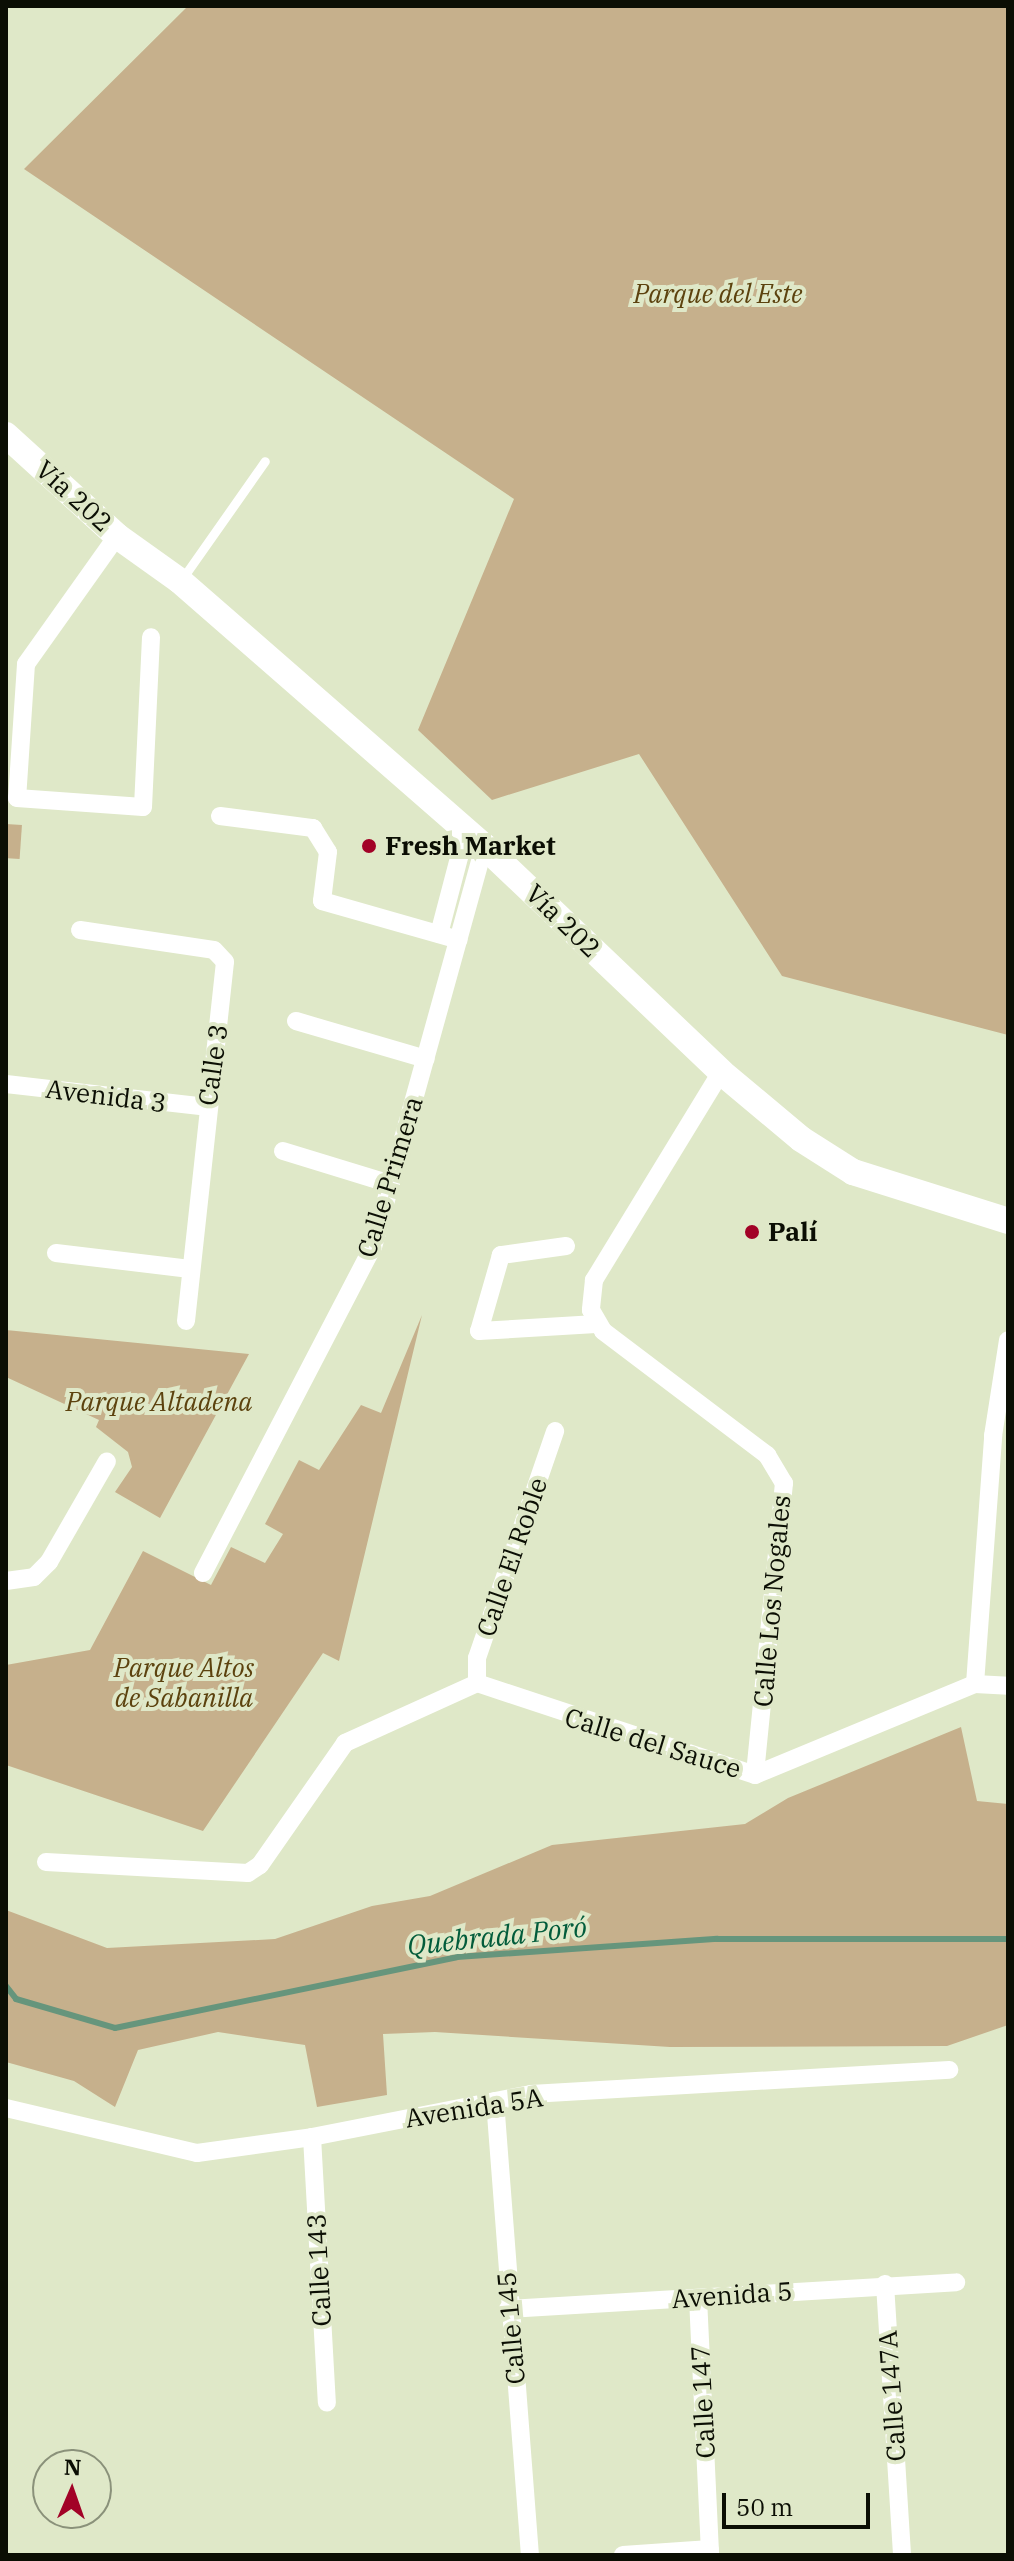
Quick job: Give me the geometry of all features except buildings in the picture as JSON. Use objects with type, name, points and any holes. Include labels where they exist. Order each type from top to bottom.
[{"type":"main road","name":"Vía 202","points":[[6,435],[117,536],[180,581],[475,838],[721,1072],[801,1139],[853,1172],[1008,1221]]},
{"type":"street","points":[[117,536],[26,664],[17,798],[143,807],[151,637]]},
{"type":"street","points":[[220,816],[313,828],[328,852],[322,901],[459,940]]},
{"type":"street","points":[[439,934],[475,838]]},
{"type":"street","name":"Calle Primera","points":[[203,1573],[373,1247],[459,940],[475,838]]},
{"type":"street","name":"Calle 3","points":[[80,930],[221,954],[225,973],[207,1107],[186,1321]]},
{"type":"street","points":[[296,1021],[426,1059]]},
{"type":"street","points":[[566,1246],[501,1255],[479,1331],[596,1324],[591,1310],[594,1280],[721,1072]]},
{"type":"street","name":"Avenida 3","points":[[6,1084],[207,1107]]},
{"type":"street","points":[[283,1151],[391,1184]]},
{"type":"street","points":[[56,1253],[190,1269]]},
{"type":"street","name":"Calle Los Nogales","points":[[596,1324],[767,1455],[784,1483],[755,1775]]},
{"type":"street","points":[[975,1684],[993,1436],[1008,1340]]},
{"type":"street","name":"Calle El Roble","points":[[477,1683],[477,1658],[555,1431]]},
{"type":"street","points":[[6,1581],[34,1577],[49,1562],[107,1461]]},
{"type":"street","points":[[46,1862],[248,1873],[260,1865],[345,1743],[477,1683]]},
{"type":"street","name":"Calle del Sauce","points":[[477,1683],[755,1775],[975,1684],[1008,1686]]},
{"type":"street","name":"Avenida 5A","points":[[6,2108],[197,2153],[312,2137],[531,2094],[949,2070]]},
{"type":"street","name":"Calle 145","points":[[495,2101],[508,2309],[530,2555]]},
{"type":"street","name":"Calle 143","points":[[312,2137],[327,2403]]},
{"type":"street","name":"Avenida 5","points":[[508,2309],[956,2282]]},
{"type":"street","name":"Calle 147A","points":[[885,2284],[902,2555]]},
{"type":"street","name":"Calle 147","points":[[698,2298],[710,2552]]},
{"type":"street","points":[[623,2555],[710,2552]]},
{"type":"lane","points":[[180,581],[265,461]]},
{"type":"green space","name":"Parque del Este","points":[[188,6],[1008,6],[1008,1035],[782,976],[639,754],[492,800],[418,730],[514,499],[24,169]]},
{"type":"green space","points":[[6,824],[22,825],[20,859],[6,858]]},
{"type":"green space","name":"Parque Altos de Sabanilla","points":[[422,1315],[339,1661],[323,1653],[203,1831],[6,1765],[6,1665],[90,1650],[143,1551],[211,1585],[231,1547],[265,1563],[283,1534],[265,1524],[299,1460],[319,1470],[361,1405],[381,1413]]},
{"type":"green space","name":"Parque Altadena","points":[[6,1330],[249,1354],[160,1518],[115,1492],[132,1467],[128,1452],[96,1427],[99,1420],[6,1377]]},
{"type":"green space","points":[[961,1727],[977,1801],[1008,1804],[1008,2025],[947,2046],[670,2047],[435,2032],[383,2034],[387,2095],[317,2107],[305,2045],[218,2032],[138,2050],[115,2107],[74,2081],[6,2062],[6,1910],[107,1948],[275,1939],[372,1906],[430,1896],[552,1845],[745,1824],[788,1798]]},
{"type":"waterway","name":"Quebrada Poró","points":[[6,1986],[16,1999],[115,2028],[457,1957],[717,1939],[1008,1939]]},
{"type":"place","name":"Fresh Market","points":[[369,846]]},
{"type":"place","name":"Palí","points":[[752,1232]]}]
